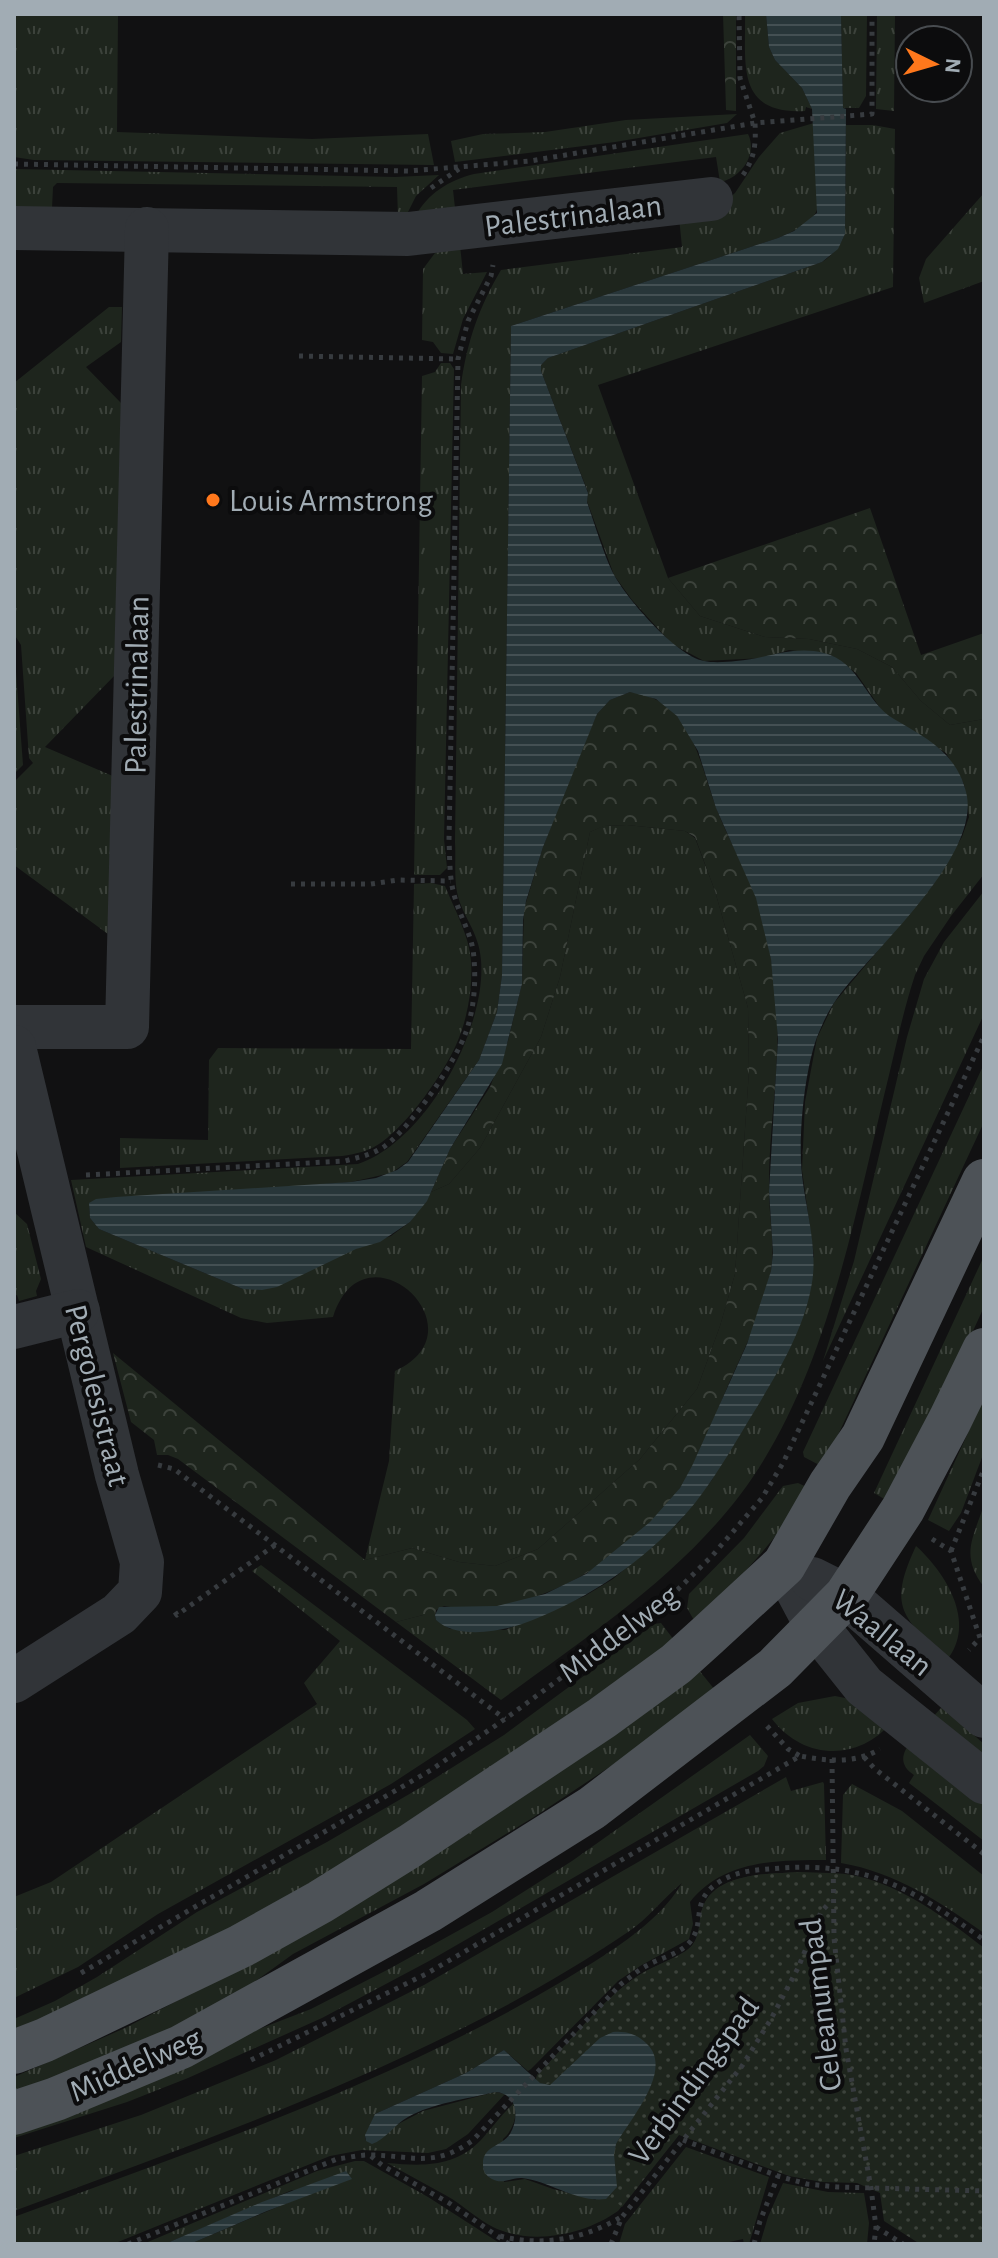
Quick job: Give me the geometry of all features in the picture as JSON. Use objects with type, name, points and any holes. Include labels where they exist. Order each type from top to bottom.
[{"type":"main road","name":"Middelweg","points":[[14,2052],[241,1946],[320,1902],[570,1740],[684,1657],[784,1565],[830,1485],[863,1437],[984,1181]]},
{"type":"main road","name":"Middelweg","points":[[14,2113],[56,2099],[181,2047],[428,1911],[592,1808],[775,1668],[831,1611],[903,1509],[984,1350]]},
{"type":"street","name":"Palestrinalaan","points":[[14,228],[408,234],[711,199]]},
{"type":"street","name":"Palestrinalaan","points":[[14,1027],[127,1027],[147,229]]},
{"type":"street","name":"Pergolesistraat","points":[[14,1047],[31,1191],[78,1311],[117,1475],[142,1562],[140,1592]]},
{"type":"street","points":[[14,1327],[78,1311]]},
{"type":"street","name":"Waallaan","points":[[784,1565],[831,1611],[984,1716]]},
{"type":"street","points":[[14,1681],[119,1614],[140,1592]]},
{"type":"street","name":"Waallaan","points":[[831,1611],[864,1686],[984,1782]]},
{"type":"path","points":[[711,199],[735,185],[751,163],[757,146],[755,123],[740,78],[739,14]]},
{"type":"path","points":[[14,164],[409,171],[530,161],[755,123],[872,114],[872,14]]},
{"type":"path","points":[[31,1191],[68,1176],[345,1161],[370,1155],[398,1135],[421,1107],[457,1052],[466,1032],[475,985],[471,936],[456,902],[451,881],[449,809],[458,359],[468,321],[491,276],[503,224]]},
{"type":"path","points":[[299,356],[458,359]]},
{"type":"path","points":[[291,884],[451,881]]},
{"type":"path","name":"Middelweg","points":[[75,1976],[431,1770],[667,1600],[712,1556],[762,1498],[783,1463],[984,1036]]},
{"type":"path","points":[[117,1475],[159,1465],[174,1469],[505,1719]]},
{"type":"path","points":[[951,1551],[984,1469]]},
{"type":"path","points":[[140,1592],[168,1598],[177,1615],[275,1545]]},
{"type":"path","points":[[864,1757],[984,1854]]},
{"type":"path","name":"Celeanumpad","points":[[832,1759],[832,1900],[846,2049],[871,2188],[876,2227],[874,2244]]},
{"type":"path","points":[[128,2244],[337,2159],[370,2155],[417,2160],[444,2157],[473,2140],[621,1984],[646,1966],[688,1944],[696,1929],[701,1900],[727,1877],[752,1870],[800,1867],[865,1873],[928,1902],[984,1940]]},
{"type":"path","name":"Verbindingspad","points":[[611,2244],[622,2217],[742,2066],[798,1968],[821,1912],[832,1900]]},
{"type":"path","points":[[683,2140],[807,2184],[984,2191]]},
{"type":"path","points":[[370,2155],[509,2244]]},
{"type":"path","points":[[754,2244],[778,2176]]},
{"type":"path","points":[[497,2236],[527,2242],[564,2239],[587,2234],[622,2217]]},
{"type":"path","points":[[876,2227],[903,2244]]},
{"type":"green space","points":[[14,14],[118,14],[117,132],[312,139],[428,134],[434,165],[34,160],[14,157]]},
{"type":"green space","points":[[723,14],[736,14],[736,111],[726,110]]},
{"type":"green space","points":[[745,14],[766,14],[769,47],[775,60],[802,88],[812,109],[782,110],[766,104],[756,95],[746,67]]},
{"type":"green space","points":[[841,14],[867,14],[866,96],[859,108],[843,108]]},
{"type":"green space","points":[[877,14],[895,14],[894,111],[876,109]]},
{"type":"green space","points":[[737,114],[727,123],[615,142],[455,162],[451,141],[483,134],[545,132],[626,120]]},
{"type":"green space","points":[[814,123],[818,205],[813,217],[803,226],[778,238],[511,326],[502,975],[497,1012],[479,1060],[407,1162],[391,1173],[351,1182],[89,1203],[90,1218],[99,1229],[243,1289],[391,1236],[410,1222],[431,1192],[449,1184],[480,1148],[541,1037],[560,977],[590,832],[603,826],[627,825],[685,831],[695,838],[715,891],[748,1008],[749,1071],[735,1274],[697,1389],[640,1459],[538,1549],[495,1566],[459,1562],[412,1548],[365,1560],[389,1461],[395,1371],[420,1353],[428,1331],[424,1310],[410,1292],[390,1280],[369,1278],[348,1289],[333,1317],[267,1323],[241,1318],[86,1247],[71,1180],[358,1164],[383,1152],[406,1133],[428,1108],[447,1080],[462,1049],[474,1018],[480,988],[480,950],[457,892],[455,842],[461,385],[470,339],[480,311],[501,270],[682,247],[679,217],[722,204],[735,193],[780,133]]},
{"type":"green space","points":[[846,125],[895,129],[893,287],[598,385],[668,578],[700,616],[765,637],[809,639],[857,649],[892,667],[921,701],[950,725],[984,719],[984,874],[951,916],[915,975],[834,1294],[795,1400],[770,1450],[740,1495],[687,1554],[628,1606],[501,1700],[396,1622],[435,1615],[436,1620],[450,1629],[505,1630],[585,1596],[613,1579],[679,1522],[712,1480],[814,1256],[802,1170],[805,1102],[817,1038],[834,1003],[933,885],[962,837],[969,817],[964,784],[946,753],[885,715],[856,673],[831,655],[789,650],[763,658],[704,661],[672,644],[614,575],[587,501],[588,492],[541,371],[541,365],[548,358],[826,259],[836,250],[845,234]]},
{"type":"green space","points":[[748,134],[751,149],[746,164],[735,176],[720,182],[716,157],[453,190],[456,217],[415,217],[426,201],[440,189],[474,174]]},
{"type":"green space","points":[[14,169],[395,177],[439,175],[416,196],[406,216],[398,217],[397,187],[57,183],[53,187],[52,208],[14,210]]},
{"type":"green space","points":[[984,193],[984,281],[924,303],[919,278],[926,259]]},
{"type":"green space","points":[[460,245],[463,274],[487,272],[463,319],[453,354],[441,353],[433,342],[422,340],[423,269],[435,253]]},
{"type":"green space","points":[[109,307],[122,307],[121,342],[86,367],[121,403],[116,674],[45,747],[115,777],[112,937],[14,865],[14,782],[33,763],[29,758],[21,645],[14,634],[14,383]]},
{"type":"green space","points":[[441,363],[450,363],[454,369],[444,839],[447,868],[440,875],[414,875],[422,376],[435,372]]},
{"type":"green space","points":[[870,508],[921,655],[984,633],[984,719],[950,725],[921,701],[892,667],[857,649],[809,639],[765,637],[700,616],[668,578]]},
{"type":"green space","points":[[14,645],[23,765],[14,774]]},
{"type":"green space","points":[[630,692],[651,697],[668,707],[690,736],[721,820],[752,886],[764,925],[773,972],[777,1022],[769,1167],[772,1255],[767,1290],[691,1470],[664,1509],[639,1534],[611,1557],[546,1593],[512,1604],[478,1608],[444,1606],[436,1610],[435,1615],[396,1622],[178,1459],[157,1455],[154,1440],[131,1422],[113,1353],[365,1560],[412,1548],[459,1562],[495,1566],[538,1549],[640,1459],[697,1389],[735,1274],[749,1071],[748,1008],[715,891],[695,837],[685,831],[627,825],[604,826],[590,832],[560,977],[541,1037],[480,1148],[449,1184],[431,1192],[450,1149],[490,1087],[508,1041],[522,984],[524,909],[543,847],[575,764],[597,714],[610,700]]},
{"type":"green space","points":[[414,884],[445,886],[468,942],[471,982],[468,1004],[460,1036],[450,1057],[424,1098],[392,1133],[373,1148],[342,1156],[120,1168],[120,1138],[208,1140],[209,1060],[218,1048],[411,1049]]},
{"type":"green space","points":[[984,891],[984,1014],[823,1361],[854,1261],[907,1037],[924,979],[944,942]]},
{"type":"green space","points":[[984,1064],[984,1122],[823,1467],[804,1457],[803,1452]]},
{"type":"green space","points":[[14,1212],[27,1224],[41,1279],[37,1296],[19,1301],[17,1295],[14,1296]]},
{"type":"green space","points":[[984,1256],[984,1307],[893,1504],[874,1493]]},
{"type":"green space","points":[[984,1398],[984,1452],[961,1513],[949,1531],[928,1520]]},
{"type":"green space","points":[[798,1483],[811,1489],[756,1559],[695,1622],[687,1608],[689,1594],[744,1538],[783,1486]]},
{"type":"green space","points":[[984,1505],[984,1587],[972,1566],[971,1547]]},
{"type":"green space","points":[[916,1546],[938,1570],[954,1599],[959,1630],[956,1646],[947,1660],[920,1633],[904,1610],[902,1584]]},
{"type":"green space","points":[[261,1565],[475,1729],[391,1784],[158,1914],[78,1967],[14,1998],[14,1897],[51,1882],[317,1704],[304,1683],[340,1641],[252,1571]]},
{"type":"green space","points":[[661,1623],[674,1640],[610,1689],[322,1878],[207,1943],[14,2037],[14,2019],[55,2001],[197,1912],[418,1789],[504,1735],[654,1624]]},
{"type":"green space","points":[[698,1669],[715,1690],[626,1756],[534,1817],[424,1884],[293,1954],[191,2028],[14,2102],[14,2077],[125,2028],[248,1964]]},
{"type":"green space","points":[[835,1696],[850,1699],[891,1723],[863,1745],[831,1751],[815,1749],[799,1742],[772,1719],[798,1703]]},
{"type":"green space","points":[[942,1707],[984,1744],[984,1768],[929,1721]]},
{"type":"green space","points":[[750,1735],[768,1756],[758,1771],[429,1961],[322,2018],[188,2078],[127,2102],[14,2138],[14,2123],[311,2009],[389,1969],[492,1912],[572,1861]]},
{"type":"green space","points":[[912,1740],[984,1802],[984,1841],[909,1783],[914,1775],[903,1758]]},
{"type":"green space","points":[[786,1777],[791,1791],[824,1784],[826,1860],[752,1865],[718,1878],[690,1902],[693,1924],[689,1939],[618,1981],[531,2069],[528,2071],[504,2050],[466,2073],[375,2114],[365,2138],[366,2141],[423,2111],[495,2092],[505,2094],[468,2134],[446,2149],[428,2153],[362,2150],[330,2156],[113,2244],[14,2244],[14,2217],[293,2112],[496,2019],[628,1939],[659,1913],[682,1883],[635,1927],[556,1977],[482,2018],[330,2090],[14,2211],[14,2156],[141,2115],[276,2060],[424,1985]]},
{"type":"green space","points":[[852,1784],[902,1811],[984,1876],[984,1933],[898,1881],[841,1863],[843,1795]]},
{"type":"green space","points":[[800,1872],[727,2073],[618,2211],[574,2232],[541,2237],[508,2233],[487,2224],[453,2200],[387,2163],[437,2163],[460,2156],[481,2140],[514,2103],[514,2122],[503,2139],[504,2182],[525,2179],[596,2200],[536,2080],[537,2075],[619,1990],[639,1975],[691,1947],[698,1934],[706,1900],[715,1890],[742,1878]]},
{"type":"green space","points":[[800,1872],[850,1875],[891,1888],[940,1915],[984,1948],[984,2244],[920,2244],[884,2221],[880,2193],[857,2183],[822,2182],[789,2176],[679,2135],[622,2207],[610,2197],[617,2184],[616,2144],[655,2079],[651,2048],[632,2034],[615,2032],[599,2041],[554,2082],[544,2085],[536,2080],[537,2075],[619,1990],[639,1975],[691,1947],[698,1934],[706,1900],[715,1890],[742,1878]]},
{"type":"green space","points":[[686,2147],[769,2177],[749,2244],[744,2244],[743,2239],[720,2244],[619,2244],[625,2224]]},
{"type":"green space","points":[[364,2161],[428,2197],[501,2244],[190,2244],[306,2195],[292,2190],[165,2244],[143,2244],[317,2171]]},
{"type":"green space","points":[[783,2183],[828,2192],[864,2193],[869,2223],[867,2244],[760,2244]]},
{"type":"shaded area","points":[[766,14],[841,14],[843,108],[846,109],[845,234],[838,249],[822,262],[548,358],[541,365],[541,371],[588,493],[587,502],[612,571],[652,624],[692,657],[704,661],[747,660],[790,651],[812,651],[836,658],[855,674],[884,712],[947,756],[955,766],[966,792],[967,817],[958,845],[942,873],[836,1000],[817,1037],[805,1086],[801,1142],[802,1175],[814,1260],[811,1288],[789,1350],[719,1468],[695,1503],[658,1542],[594,1590],[513,1627],[478,1632],[455,1630],[436,1620],[439,1607],[497,1606],[545,1594],[586,1574],[650,1522],[680,1488],[747,1344],[771,1271],[773,1253],[769,1191],[778,1039],[771,959],[756,898],[716,808],[698,751],[677,716],[656,699],[630,692],[610,700],[597,714],[543,847],[526,901],[522,984],[502,1064],[450,1149],[427,1201],[410,1222],[380,1242],[356,1249],[277,1287],[243,1289],[99,1229],[90,1218],[89,1203],[116,1197],[376,1178],[408,1162],[479,1060],[497,1012],[502,975],[511,326],[778,238],[794,231],[817,213],[812,109],[802,88],[775,60],[769,47]]},
{"type":"shaded area","points":[[613,2032],[632,2034],[647,2044],[654,2055],[656,2067],[647,2094],[616,2144],[617,2187],[606,2199],[585,2198],[532,2180],[518,2178],[500,2181],[487,2175],[483,2165],[486,2154],[510,2134],[515,2120],[512,2101],[502,2093],[428,2108],[403,2120],[377,2142],[372,2144],[366,2141],[365,2135],[375,2114],[466,2073],[504,2050],[540,2083],[550,2085],[600,2038]]},
{"type":"shaded area","points":[[346,2171],[352,2179],[190,2244],[165,2244],[262,2202]]},
{"type":"place","name":"Louis Armstrong","points":[[213,500]]}]
